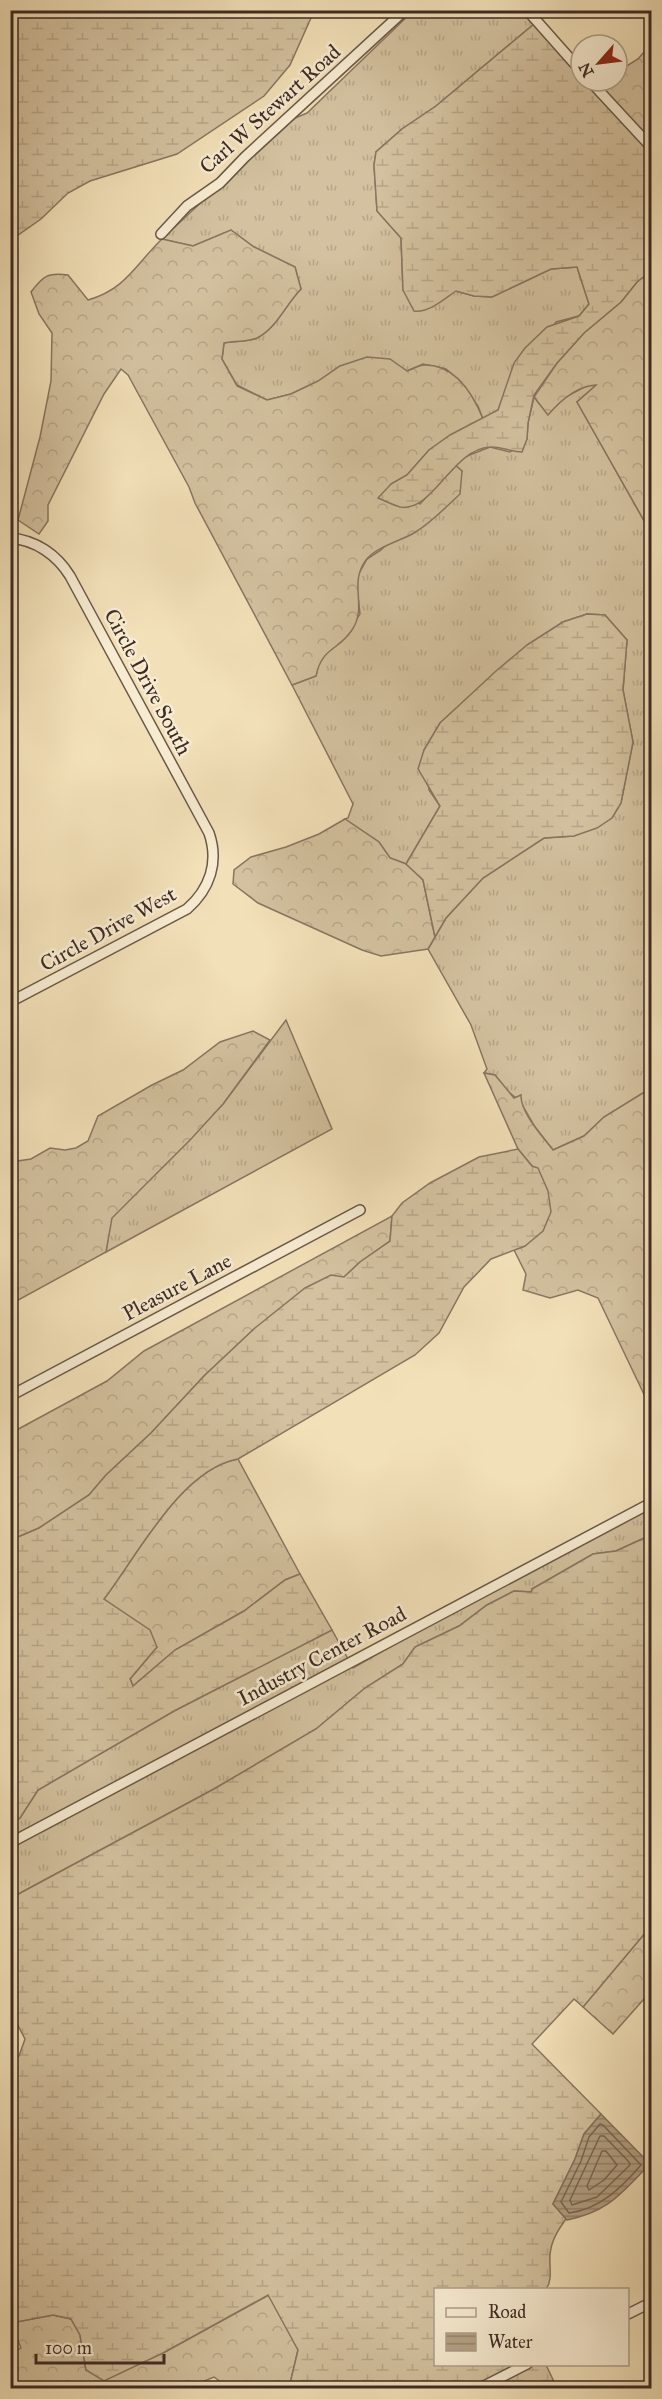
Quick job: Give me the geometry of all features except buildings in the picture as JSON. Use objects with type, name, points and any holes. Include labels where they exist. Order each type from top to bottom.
[{"type":"street","name":"Carl W Stewart Road","points":[[161,234],[188,206],[220,183],[245,157],[405,10]]},
{"type":"street","points":[[527,10],[569,57]]},
{"type":"street","points":[[601,93],[651,148]]},
{"type":"street","name":"Circle Drive South","points":[[11,538],[25,540],[42,548],[54,557],[70,576],[209,833],[213,850],[211,875]]},
{"type":"street","name":"Circle Drive West","points":[[10,1002],[182,912],[202,893],[211,875]]},
{"type":"street","name":"Pleasure Lane","points":[[10,1396],[360,1210]]},
{"type":"street","name":"Industry Center Road","points":[[10,1843],[651,1503]]},
{"type":"street","points":[[629,2313],[651,2302]]},
{"type":"street","points":[[480,2388],[523,2366]]},
{"type":"green space","points":[[14,10],[314,11],[290,65],[264,96],[177,154],[90,181],[68,193],[41,219],[11,240],[10,16]]},
{"type":"green space","points":[[413,11],[531,11],[540,19],[436,106],[402,129],[376,152],[374,165],[377,211],[401,238],[403,290],[456,291],[474,296],[492,297],[551,269],[577,267],[589,304],[579,316],[556,322],[505,395],[498,410],[483,419],[478,406],[460,381],[446,369],[423,364],[407,371],[340,366],[319,381],[291,394],[267,400],[237,385],[222,359],[224,343],[257,338],[270,329],[301,289],[295,267],[254,247],[231,230],[193,246],[162,239],[288,121],[307,113]]},
{"type":"green space","points":[[540,19],[569,52],[569,93],[606,93],[651,145],[651,271],[637,282],[621,302],[584,333],[557,363],[534,395],[527,439],[522,452],[493,447],[477,450],[454,468],[423,500],[412,506],[400,507],[378,498],[391,484],[407,475],[429,450],[450,435],[498,410],[514,363],[525,348],[547,327],[579,316],[589,304],[577,267],[551,269],[492,297],[474,296],[456,291],[431,308],[414,311],[403,290],[401,238],[377,211],[374,165],[376,152],[402,129],[436,106]]},
{"type":"green space","points":[[651,44],[651,145],[605,93],[629,93],[629,65],[638,59]]},
{"type":"green space","points":[[231,230],[254,247],[295,267],[301,289],[264,334],[249,340],[224,343],[222,359],[237,386],[267,400],[291,394],[318,381],[340,366],[367,357],[390,359],[407,371],[425,365],[436,366],[454,375],[474,400],[483,419],[460,430],[429,450],[407,475],[391,484],[420,504],[455,465],[462,471],[460,494],[444,509],[420,529],[382,548],[366,560],[358,578],[359,604],[352,630],[326,654],[316,676],[292,685],[195,503],[189,487],[128,375],[121,369],[104,394],[48,505],[48,521],[39,534],[18,520],[40,437],[51,381],[52,333],[39,314],[31,292],[47,276],[68,275],[88,300],[121,283],[162,239],[193,246]]},
{"type":"green space","points":[[651,271],[651,533],[577,402],[596,385],[575,391],[548,415],[534,397],[557,363],[584,333],[621,302],[637,282]]},
{"type":"green space","points":[[588,385],[597,385],[577,402],[651,533],[651,1088],[604,1117],[584,1136],[553,1150],[535,1127],[520,1101],[507,1091],[495,1075],[484,1073],[487,1069],[471,1025],[428,949],[446,918],[483,878],[544,838],[574,836],[612,818],[621,803],[633,742],[623,690],[627,640],[605,615],[587,614],[563,622],[527,645],[440,723],[424,750],[429,790],[440,806],[406,864],[390,858],[379,842],[345,819],[348,818],[353,804],[292,685],[316,676],[319,662],[341,642],[360,614],[356,579],[367,559],[381,550],[462,471],[455,465],[462,458],[490,447],[510,452],[527,439],[534,397],[548,414],[560,400]]},
{"type":"green space","points":[[587,614],[605,615],[627,640],[623,690],[633,742],[621,803],[612,818],[597,828],[574,836],[544,838],[483,878],[446,918],[435,937],[423,880],[406,864],[440,806],[418,769],[424,750],[440,723],[527,645],[563,622]]},
{"type":"green space","points":[[345,819],[379,842],[390,858],[409,865],[423,880],[435,937],[428,949],[381,956],[362,950],[258,903],[233,884],[234,870],[251,857],[319,834]]},
{"type":"green space","points":[[286,1020],[332,1129],[106,1252],[111,1218],[223,1104]]},
{"type":"green space","points":[[253,1031],[270,1040],[223,1104],[112,1218],[106,1252],[11,1304],[11,1162],[31,1159],[50,1148],[65,1150],[76,1148],[88,1141],[98,1116],[183,1070],[220,1042]]},
{"type":"green space","points":[[484,1073],[495,1075],[514,1098],[521,1095],[528,1116],[553,1150],[584,1136],[604,1117],[651,1088],[651,1409],[598,1298],[578,1290],[550,1298],[523,1290],[526,1274],[514,1250],[525,1246],[532,1166],[518,1149]]},
{"type":"green space","points":[[518,1149],[532,1166],[538,1168],[548,1191],[551,1212],[543,1231],[525,1246],[491,1259],[464,1287],[439,1333],[415,1355],[238,1459],[217,1466],[198,1479],[179,1496],[162,1517],[104,1599],[150,1630],[157,1647],[130,1679],[133,1686],[175,1650],[244,1611],[285,1580],[300,1574],[332,1630],[174,1711],[38,1790],[20,1818],[11,1824],[11,1540],[39,1528],[89,1495],[204,1376],[255,1328],[305,1288],[331,1275],[344,1277],[360,1262],[390,1241],[392,1216],[402,1203],[430,1183],[479,1157]]},
{"type":"green space","points":[[392,1216],[390,1241],[360,1262],[344,1277],[255,1328],[204,1376],[89,1495],[39,1528],[11,1540],[11,1433],[107,1381],[144,1351]]},
{"type":"green space","points":[[238,1459],[300,1574],[285,1580],[244,1611],[175,1650],[133,1686],[130,1679],[157,1647],[104,1599],[146,1538],[179,1496],[217,1466]]},
{"type":"green space","points":[[651,1499],[651,1535],[616,1551],[593,1554],[532,1589],[532,1592],[514,1591],[487,1605],[459,1626],[415,1647],[403,1664],[365,1688],[316,1729],[214,1789],[11,1898],[11,1824],[20,1818],[38,1790],[174,1711],[332,1630],[353,1668]]},
{"type":"green space","points":[[651,1535],[651,1926],[583,2007],[574,1999],[532,2044],[601,2114],[584,2134],[575,2159],[553,2204],[566,2219],[552,2245],[550,2277],[546,2288],[434,2288],[434,2366],[546,2366],[557,2388],[289,2388],[298,2350],[268,2295],[163,2353],[104,2381],[86,2370],[80,2335],[71,2319],[53,2315],[11,2323],[10,2062],[19,2056],[25,2039],[11,2012],[11,1898],[214,1789],[316,1729],[365,1688],[403,1664],[415,1647],[459,1626],[487,1605],[514,1591],[531,1592],[532,1589],[593,1554],[616,1551]]},
{"type":"green space","points":[[651,1926],[651,1991],[613,2034],[583,2007]]},
{"type":"green space","points":[[269,2295],[298,2350],[289,2388],[229,2388],[214,2377],[187,2388],[11,2388],[10,2354],[21,2348],[11,2323],[53,2315],[71,2319],[80,2335],[86,2370],[163,2353]]},
{"type":"water","points":[[601,2114],[650,2164],[614,2200],[594,2212],[567,2220],[553,2204],[575,2159],[584,2134]]}]
